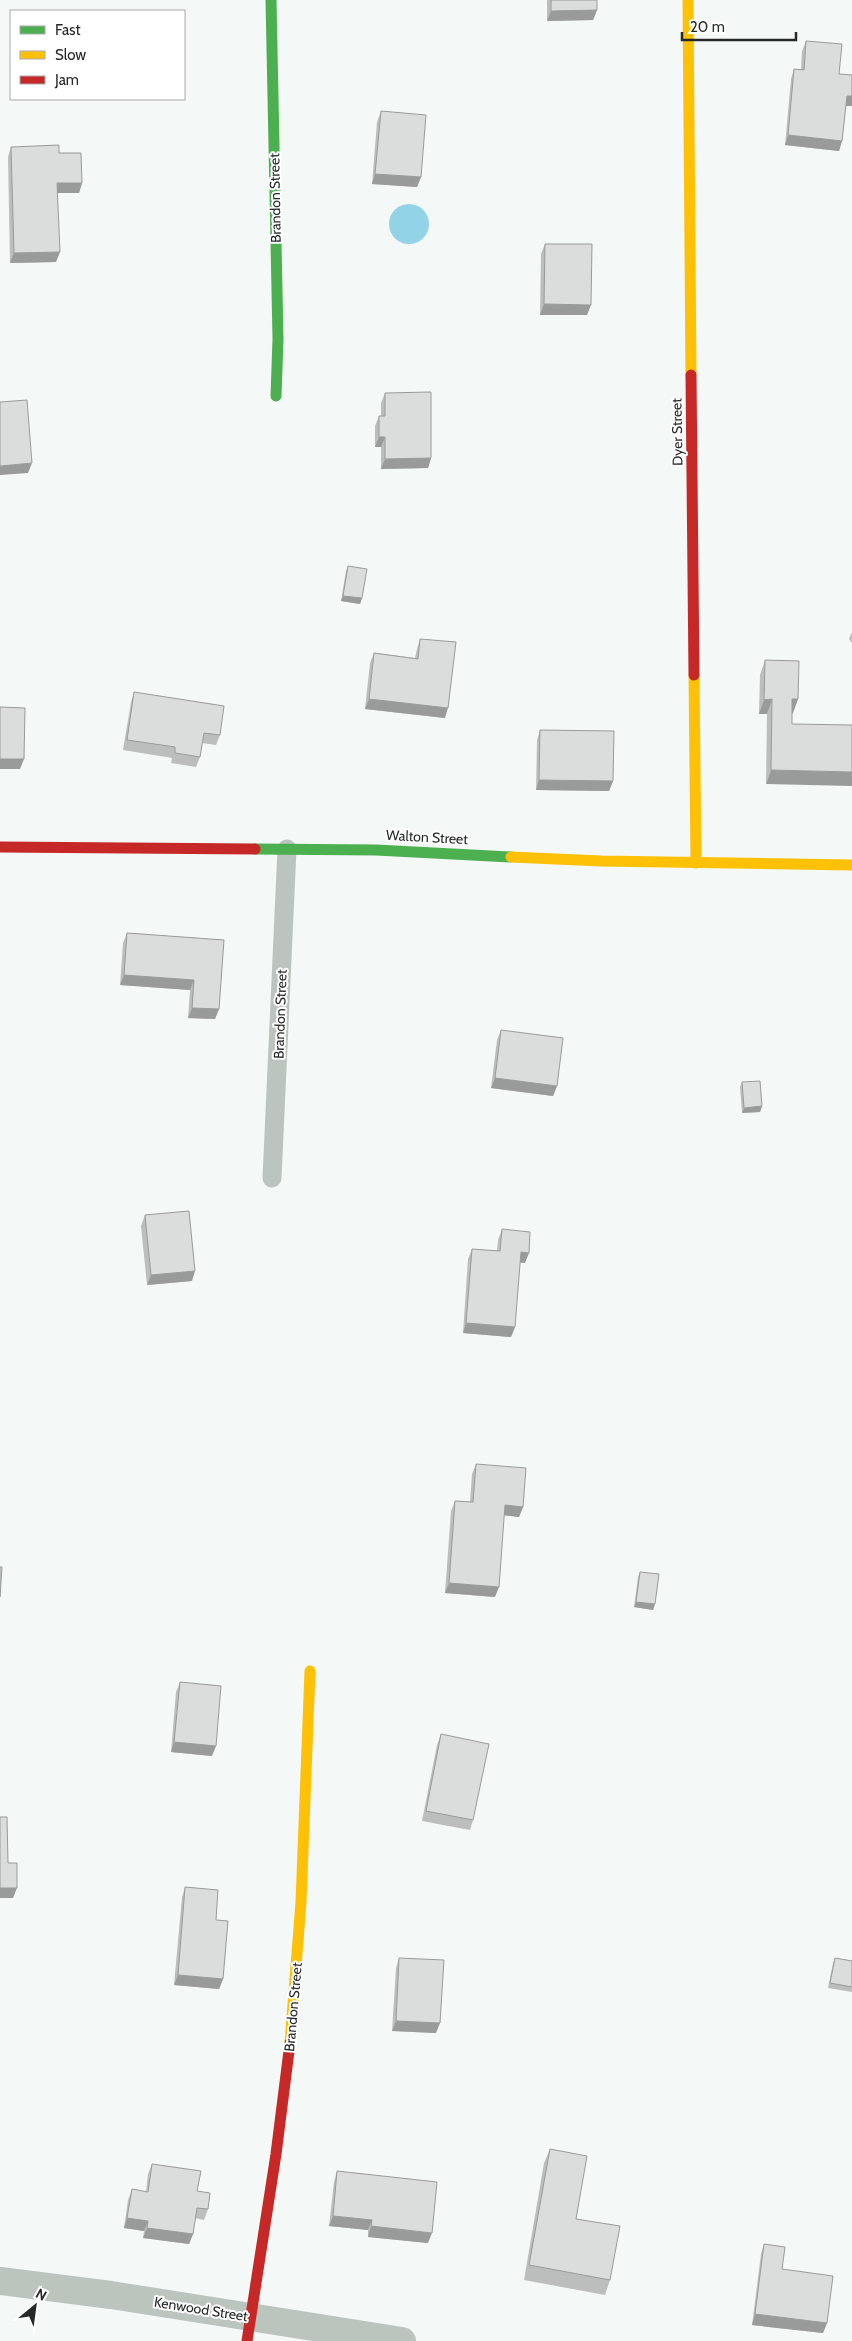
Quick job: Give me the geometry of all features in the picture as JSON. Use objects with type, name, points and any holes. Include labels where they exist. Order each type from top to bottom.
[{"type":"street","name":"Brandon Street","points":[[271,0],[278,339],[276,396]]},
{"type":"street","name":"Dyer Street","points":[[688,0],[696,864]]},
{"type":"street","name":"Walton Street","points":[[0,846],[376,850],[696,864],[852,865]]},
{"type":"street","name":"Brandon Street","points":[[249,2328],[278,2147],[297,1965],[310,1671]]},
{"type":"street","name":"Kenwood Street","points":[[0,2281],[249,2328],[402,2341]]},
{"type":"lane","name":"Brandon Street","points":[[272,1178],[287,849]]},
{"type":"water","points":[[413,204],[420,207],[426,213],[429,224],[428,232],[420,241],[413,244],[405,244],[398,241],[390,232],[389,220],[392,213],[401,205]]},
{"type":"building","points":[[551,0],[597,0],[597,10],[551,11]]},
{"type":"building","points":[[806,41],[842,44],[839,74],[852,75],[852,96],[847,96],[842,141],[788,135],[794,69],[804,70]]},
{"type":"building","points":[[381,111],[426,115],[421,177],[375,174]]},
{"type":"building","points":[[59,145],[59,153],[81,153],[82,183],[57,183],[60,252],[14,253],[11,147]]},
{"type":"building","points":[[545,244],[592,244],[591,305],[544,304]]},
{"type":"building","points":[[431,392],[431,458],[385,459],[385,437],[379,437],[379,416],[385,416],[385,393]]},
{"type":"building","points":[[27,400],[32,463],[0,466],[0,402]]},
{"type":"building","points":[[348,566],[367,569],[362,598],[343,596]]},
{"type":"building","points":[[420,639],[456,642],[448,708],[369,699],[374,653],[418,659]]},
{"type":"building","points":[[765,660],[799,661],[798,699],[792,699],[792,724],[852,725],[852,772],[771,770],[772,699],[764,700]]},
{"type":"building","points":[[134,692],[224,706],[220,735],[204,733],[200,757],[175,753],[175,747],[127,740]]},
{"type":"building","points":[[0,707],[25,708],[24,759],[0,759]]},
{"type":"building","points":[[540,730],[614,731],[613,781],[539,780]]},
{"type":"building","points":[[127,933],[224,940],[219,1009],[192,1008],[194,980],[124,975]]},
{"type":"building","points":[[501,1030],[563,1038],[557,1086],[495,1078]]},
{"type":"building","points":[[760,1081],[762,1106],[744,1108],[742,1082]]},
{"type":"building","points":[[189,1211],[195,1271],[151,1275],[145,1215]]},
{"type":"building","points":[[502,1229],[530,1232],[529,1253],[521,1252],[515,1327],[466,1323],[472,1249],[500,1251]]},
{"type":"building","points":[[476,1464],[526,1468],[523,1507],[505,1505],[499,1587],[449,1583],[455,1501],[473,1502]]},
{"type":"building","points":[[0,1567],[2,1567],[0,1597]]},
{"type":"building","points":[[640,1572],[659,1574],[655,1604],[636,1602]]},
{"type":"building","points":[[180,1682],[221,1686],[216,1746],[174,1742]]},
{"type":"building","points":[[441,1734],[489,1744],[473,1820],[426,1811]]},
{"type":"building","points":[[0,1817],[7,1817],[8,1863],[17,1863],[17,1888],[0,1888]]},
{"type":"building","points":[[185,1887],[218,1890],[216,1920],[228,1921],[223,1979],[178,1975]]},
{"type":"building","points":[[399,1958],[444,1960],[440,2023],[396,2021]]},
{"type":"building","points":[[835,1958],[852,1961],[852,1987],[830,1983]]},
{"type":"building","points":[[550,2149],[587,2156],[576,2219],[620,2226],[610,2280],[529,2265]]},
{"type":"building","points":[[152,2164],[201,2171],[197,2191],[210,2193],[208,2209],[197,2208],[193,2234],[147,2228],[148,2221],[127,2218],[132,2189],[148,2192]]},
{"type":"building","points":[[337,2171],[437,2182],[432,2233],[371,2226],[372,2220],[333,2216]]},
{"type":"building","points":[[764,2244],[785,2247],[782,2269],[833,2276],[827,2323],[755,2314]]},
{"type":"traffic: fast","points":[[271,0],[278,339],[276,396]]},
{"type":"traffic: fast","points":[[255,849],[376,850],[511,857]]},
{"type":"traffic: slow","points":[[688,0],[691,375]]},
{"type":"traffic: slow","points":[[694,675],[696,863]]},
{"type":"traffic: slow","points":[[511,857],[601,861],[852,865]]},
{"type":"traffic: slow","points":[[290,2043],[301,1902],[310,1671]]},
{"type":"traffic: jam","points":[[691,375],[694,675]]},
{"type":"traffic: jam","points":[[0,847],[255,849]]},
{"type":"traffic: jam","points":[[247,2341],[276,2154],[290,2043]]}]
